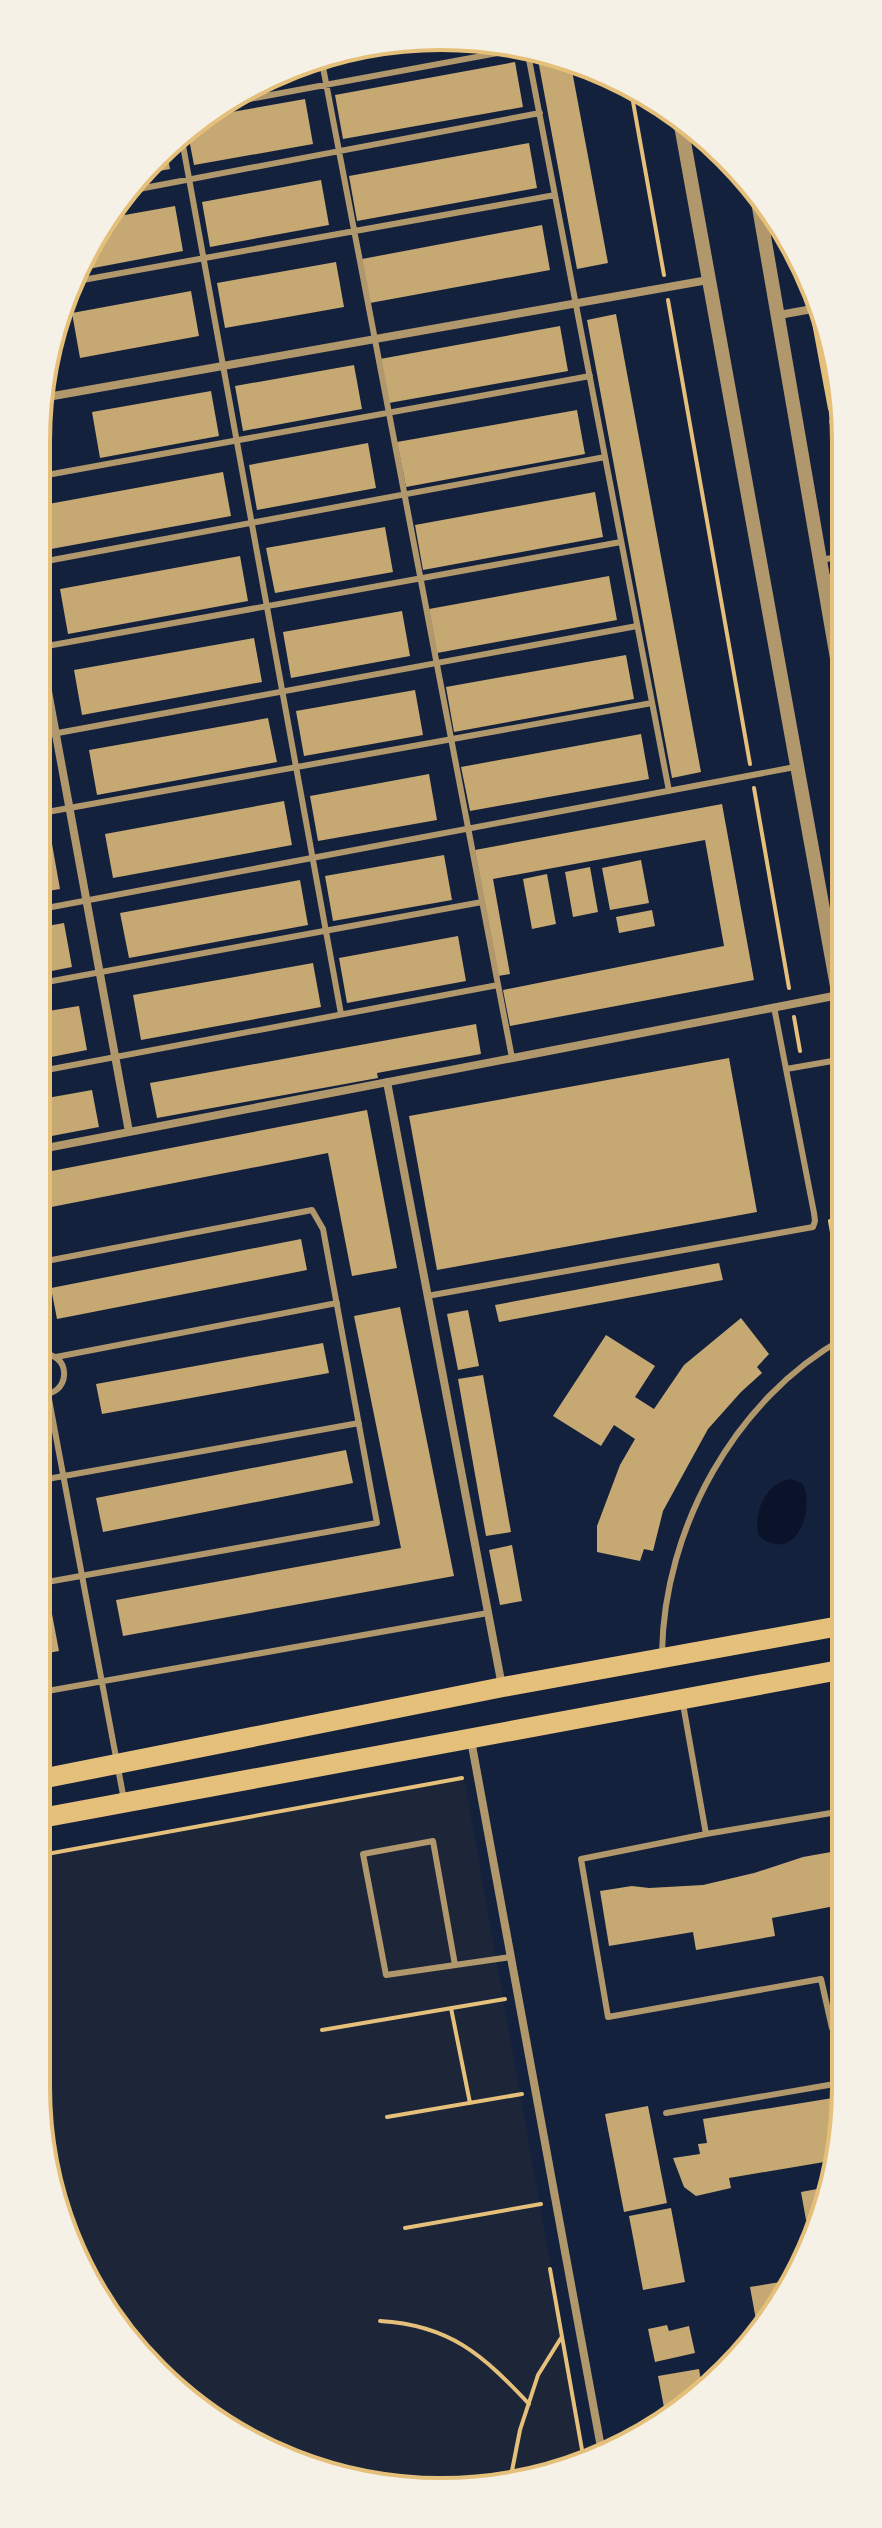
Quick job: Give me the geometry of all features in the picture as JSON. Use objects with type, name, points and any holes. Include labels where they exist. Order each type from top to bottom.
[{"type":"main road","points":[[50,1777],[503,1687],[832,1627]]},
{"type":"main road","points":[[50,1816],[832,1671]]},
{"type":"street","points":[[682,134],[832,956]]},
{"type":"street","points":[[761,217],[832,626]]},
{"type":"street","points":[[53,396],[708,280]]},
{"type":"street","points":[[779,315],[809,310]]},
{"type":"street","points":[[50,705],[129,1132]]},
{"type":"street","points":[[50,1147],[832,996]]},
{"type":"street","points":[[387,1082],[503,1687]]},
{"type":"street","points":[[471,1740],[600,2444]]},
{"type":"lane","points":[[253,98],[495,54]]},
{"type":"lane","points":[[529,60],[669,791]]},
{"type":"lane","points":[[323,68],[512,1058]]},
{"type":"lane","points":[[143,188],[540,113]]},
{"type":"lane","points":[[183,147],[341,1014]]},
{"type":"lane","points":[[85,280],[555,195]]},
{"type":"lane","points":[[50,474],[590,376]]},
{"type":"lane","points":[[50,560],[605,457]]},
{"type":"lane","points":[[50,646],[621,542]]},
{"type":"lane","points":[[821,560],[832,558]]},
{"type":"lane","points":[[824,578],[832,577]]},
{"type":"lane","points":[[50,734],[637,626]]},
{"type":"lane","points":[[50,812],[652,703]]},
{"type":"lane","points":[[50,907],[798,766]]},
{"type":"lane","points":[[50,981],[482,902]]},
{"type":"lane","points":[[50,1069],[498,985]]},
{"type":"lane","points":[[427,1296],[813,1227],[814,1213],[774,1007]]},
{"type":"lane","points":[[786,1069],[832,1061]]},
{"type":"lane","points":[[50,1260],[312,1210],[323,1229],[377,1523],[50,1582]]},
{"type":"lane","points":[[56,1357],[337,1303]]},
{"type":"lane","points":[[662,1660],[662,1633],[669,1583],[699,1498],[726,1451],[771,1393],[801,1366],[832,1346]]},
{"type":"lane","points":[[50,1354],[61,1362],[65,1375],[60,1387],[50,1393]]},
{"type":"lane","points":[[50,1405],[124,1803]]},
{"type":"lane","points":[[50,1478],[359,1423]]},
{"type":"lane","points":[[50,1691],[488,1613]]},
{"type":"lane","points":[[683,1700],[706,1834]]},
{"type":"lane","points":[[832,1813],[581,1859],[608,2017],[821,1979],[832,2028]]},
{"type":"lane","points":[[455,1965],[433,1841],[363,1854],[386,1975],[511,1957]]},
{"type":"lane","points":[[666,2113],[832,2084]]},
{"type":"path","points":[[633,100],[803,1066]]},
{"type":"path","points":[[822,353],[831,415]]},
{"type":"path","points":[[829,1214],[832,1232]]},
{"type":"path","points":[[50,1853],[464,1777]]},
{"type":"path","points":[[496,1959],[505,2013]]},
{"type":"path","points":[[322,2030],[519,1996]]},
{"type":"path","points":[[451,2008],[470,2103]]},
{"type":"path","points":[[387,2117],[536,2091]]},
{"type":"path","points":[[520,2094],[522,2108]]},
{"type":"path","points":[[537,2191],[539,2205]]},
{"type":"path","points":[[405,2228],[556,2201]]},
{"type":"path","points":[[549,2263],[582,2451]]},
{"type":"path","points":[[512,2471],[520,2430],[538,2375],[576,2313]]},
{"type":"path","points":[[380,2321],[427,2328],[458,2341],[501,2375],[529,2404]]},
{"type":"shaded area","points":[[791,1479],[803,1484],[806,1496],[804,1521],[791,1540],[782,1544],[771,1543],[759,1536],[759,1509],[774,1486]]},
{"type":"shaded area","points":[[464,1777],[583,2451],[542,2465],[467,2477],[390,2475],[340,2465],[291,2448],[245,2426],[183,2381],[147,2345],[116,2304],[90,2260],[63,2188],[53,2138],[50,2087],[50,1853]]},
{"type":"building","points":[[515,62],[523,107],[343,139],[335,95]]},
{"type":"building","points":[[538,62],[572,73],[608,263],[577,269]]},
{"type":"building","points":[[305,99],[313,144],[194,165],[190,142],[230,112]]},
{"type":"building","points":[[529,143],[537,188],[357,221],[349,176]]},
{"type":"building","points":[[169,161],[170,169],[159,171]]},
{"type":"building","points":[[321,180],[329,225],[210,247],[202,202]]},
{"type":"building","points":[[175,206],[183,251],[90,269],[122,215]]},
{"type":"building","points":[[542,225],[550,270],[370,303],[362,259]]},
{"type":"building","points":[[336,262],[344,307],[225,328],[217,283]]},
{"type":"building","points":[[191,291],[199,336],[80,358],[72,313]]},
{"type":"building","points":[[616,314],[701,772],[672,778],[587,320]]},
{"type":"building","points":[[560,326],[568,371],[389,403],[380,359]]},
{"type":"building","points":[[354,365],[362,409],[243,431],[235,386]]},
{"type":"building","points":[[211,391],[219,436],[100,458],[92,412]]},
{"type":"building","points":[[577,410],[585,454],[406,487],[397,442]]},
{"type":"building","points":[[368,443],[376,488],[257,510],[249,465]]},
{"type":"building","points":[[223,472],[231,516],[51,549],[50,504]]},
{"type":"building","points":[[595,492],[603,537],[423,570],[415,525]]},
{"type":"building","points":[[385,527],[393,572],[275,593],[266,548]]},
{"type":"building","points":[[240,556],[248,601],[68,634],[60,589]]},
{"type":"building","points":[[609,576],[617,620],[437,653],[429,609]]},
{"type":"building","points":[[402,611],[410,656],[291,678],[283,632]]},
{"type":"building","points":[[254,638],[262,682],[82,715],[74,670]]},
{"type":"building","points":[[626,655],[634,699],[454,732],[446,687]]},
{"type":"building","points":[[415,690],[423,735],[304,756],[296,711]]},
{"type":"building","points":[[268,718],[277,762],[97,795],[89,750]]},
{"type":"building","points":[[641,734],[649,779],[470,811],[461,767]]},
{"type":"building","points":[[429,774],[437,820],[318,841],[310,796]]},
{"type":"building","points":[[284,801],[292,845],[113,878],[105,834]]},
{"type":"building","points":[[722,804],[754,980],[510,1026],[503,990],[724,946],[705,840],[493,879],[510,974],[498,976],[475,850]]},
{"type":"building","points":[[50,844],[60,889],[50,891]]},
{"type":"building","points":[[444,855],[452,900],[333,921],[325,876]]},
{"type":"building","points":[[641,860],[649,903],[610,910],[602,868]]},
{"type":"building","points":[[590,867],[598,912],[573,917],[565,872]]},
{"type":"building","points":[[547,874],[556,924],[532,929],[523,879]]},
{"type":"building","points":[[300,880],[308,925],[129,958],[120,913]]},
{"type":"building","points":[[652,910],[655,926],[619,933],[616,917]]},
{"type":"building","points":[[64,923],[72,967],[50,971],[50,926]]},
{"type":"building","points":[[458,936],[466,981],[347,1003],[339,958]]},
{"type":"building","points":[[313,963],[321,1007],[141,1040],[133,995]]},
{"type":"building","points":[[79,1006],[87,1050],[50,1057],[50,1011]]},
{"type":"building","points":[[476,1024],[481,1054],[377,1073],[378,1078],[157,1118],[150,1083]]},
{"type":"building","points":[[729,1058],[757,1212],[437,1270],[409,1116]]},
{"type":"building","points":[[92,1090],[99,1127],[50,1136],[50,1098]]},
{"type":"building","points":[[367,1110],[397,1268],[352,1276],[328,1153],[50,1207],[50,1171]]},
{"type":"building","points":[[301,1239],[307,1270],[57,1319],[51,1288]]},
{"type":"building","points":[[719,1263],[723,1280],[499,1322],[495,1305]]},
{"type":"building","points":[[400,1307],[454,1576],[123,1636],[116,1600],[401,1548],[354,1316]]},
{"type":"building","points":[[468,1310],[479,1366],[458,1370],[447,1314]]},
{"type":"building","points":[[741,1318],[769,1354],[757,1367],[762,1373],[708,1429],[663,1511],[653,1551],[644,1549],[640,1561],[597,1552],[597,1526],[620,1465],[635,1439],[614,1425],[601,1446],[553,1416],[606,1335],[655,1366],[635,1397],[654,1409],[684,1365]]},
{"type":"building","points":[[323,1343],[329,1373],[102,1414],[96,1384]]},
{"type":"building","points":[[483,1375],[511,1532],[486,1536],[458,1379]]},
{"type":"building","points":[[346,1450],[353,1483],[103,1532],[96,1498]]},
{"type":"building","points":[[512,1545],[522,1601],[500,1605],[489,1550]]},
{"type":"building","points":[[50,1614],[59,1651],[50,1653]]},
{"type":"building","points":[[831,1852],[832,1907],[772,1918],[775,1936],[696,1950],[693,1932],[609,1946],[600,1891],[632,1886],[703,1885]]},
{"type":"building","points":[[832,2098],[824,2162],[729,2178],[731,2188],[696,2196],[684,2187],[673,2158],[700,2154],[698,2144],[707,2143],[703,2119]]},
{"type":"building","points":[[648,2106],[667,2203],[624,2212],[605,2114]]},
{"type":"building","points":[[819,2189],[809,2219],[806,2220],[801,2192]]},
{"type":"building","points":[[671,2208],[685,2282],[643,2290],[629,2216]]},
{"type":"building","points":[[780,2282],[756,2318],[750,2287]]},
{"type":"building","points":[[667,2325],[669,2331],[689,2326],[695,2353],[655,2362],[648,2329]]},
{"type":"building","points":[[699,2369],[701,2379],[664,2408],[658,2376]]}]
